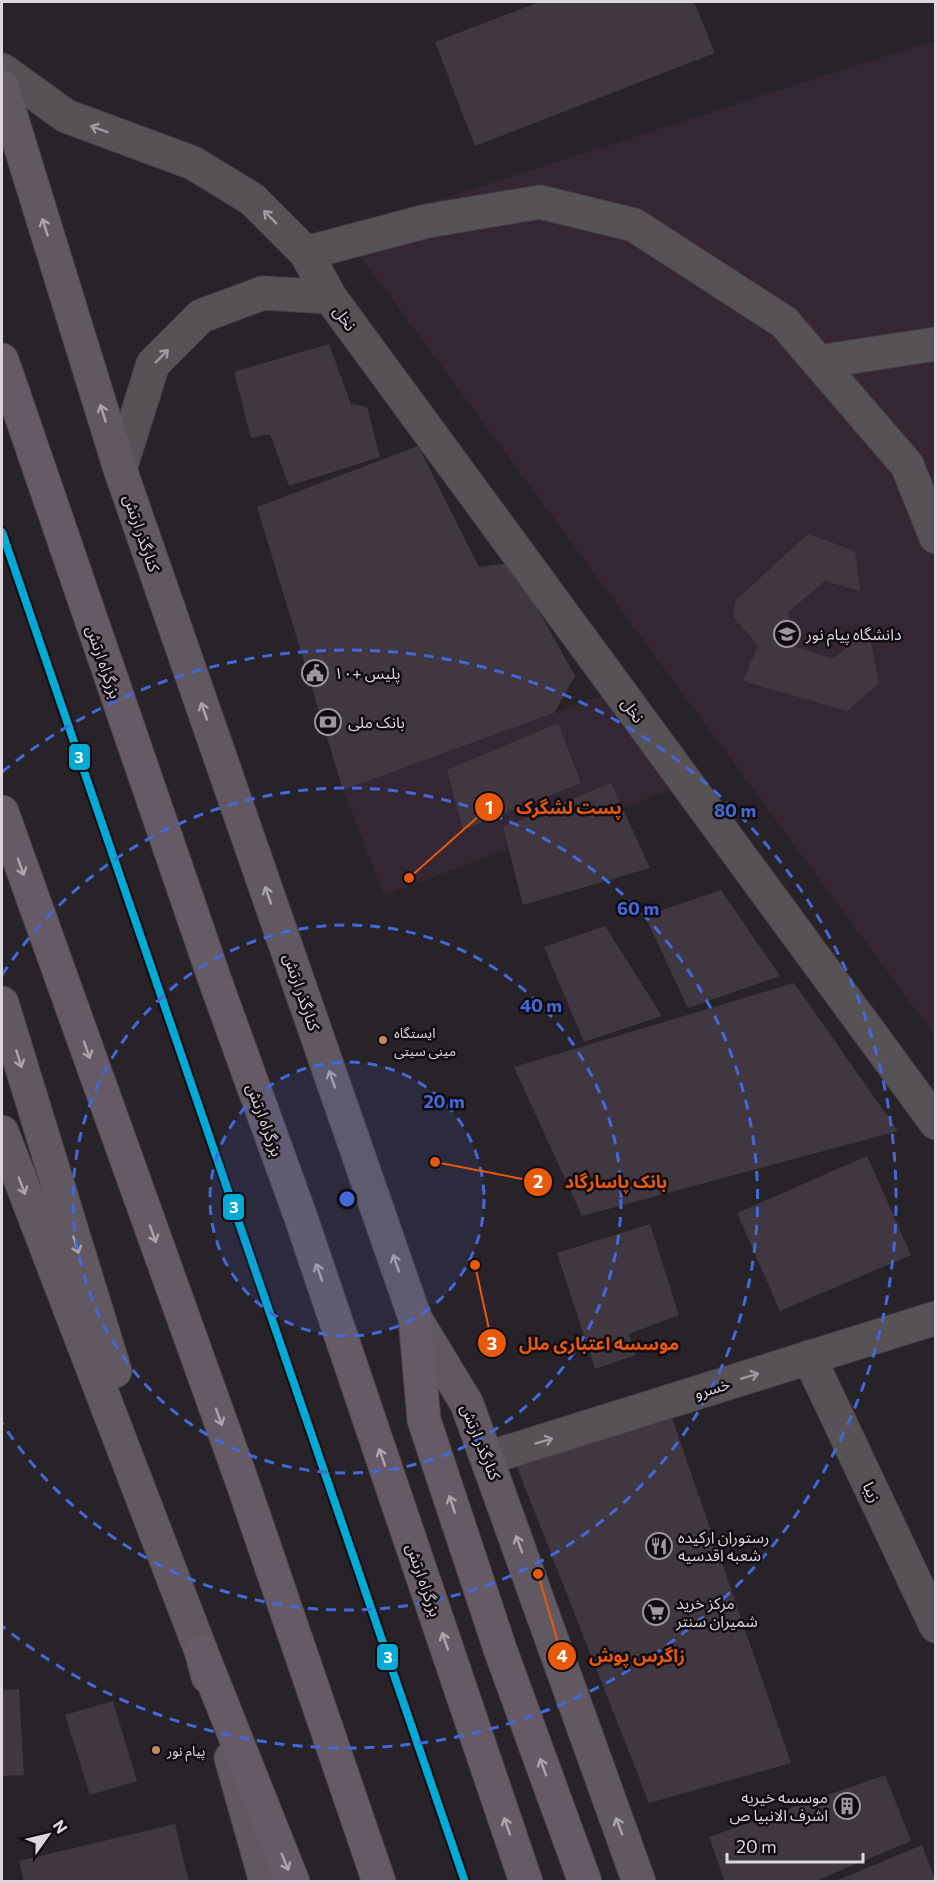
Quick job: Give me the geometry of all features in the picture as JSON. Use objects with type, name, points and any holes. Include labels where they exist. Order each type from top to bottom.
[{"type":"highway","name":"بزرگراه ارتش","points":[[2,360],[217,986],[300,1215],[526,1881]]},
{"type":"highway","points":[[2,812],[239,1473],[379,1881]]},
{"type":"highway","points":[[415,1318],[424,1420],[500,1649],[585,1881]]},
{"type":"highway","points":[[201,1651],[293,1881]]},
{"type":"main road","name":"نخل","points":[[2,70],[66,116],[193,163],[252,199],[306,253],[330,297],[936,1123]]},
{"type":"main road","name":"کنارگذر ارتش","points":[[2,87],[120,469],[415,1318],[467,1404],[639,1881]]},
{"type":"main road","points":[[306,253],[427,221],[540,202],[634,225],[784,322],[906,465],[936,537]]},
{"type":"main road","name":"نخل","points":[[120,469],[153,364],[201,316],[263,293],[330,297]]},
{"type":"main road","points":[[818,362],[936,344]]},
{"type":"main road","points":[[2,1003],[201,1651],[266,1881]]},
{"type":"main road","points":[[2,1132],[201,1651]]},
{"type":"main road","name":"خسرو","points":[[488,1458],[936,1318]]},
{"type":"main road","name":"زیبا","points":[[809,1357],[936,1626]]},
{"type":"shaded area","name":"دانشگاه پیام نور","points":[[935,40],[935,1036],[342,231]]},
{"type":"shaded area","points":[[609,693],[687,784],[384,895],[343,790]]},
{"type":"building","points":[[539,2],[694,2],[715,53],[475,146],[435,42]]},
{"type":"building","points":[[329,344],[351,404],[367,407],[380,457],[289,486],[270,434],[251,438],[234,372]]},
{"type":"building","points":[[418,446],[479,567],[512,563],[575,676],[554,713],[343,790],[257,507]]},
{"type":"building","points":[[808,534],[855,551],[860,591],[825,581],[788,612],[793,646],[833,659],[868,629],[879,683],[847,711],[743,681],[758,646],[733,616],[736,600]]},
{"type":"building","points":[[558,723],[581,783],[463,830],[447,770]]},
{"type":"building","points":[[611,783],[650,868],[523,905],[503,827]]},
{"type":"building","points":[[721,890],[780,976],[688,1008],[645,916]]},
{"type":"building","points":[[605,926],[662,1016],[584,1042],[544,947]]},
{"type":"building","points":[[794,983],[898,1131],[582,1216],[514,1067]]},
{"type":"building","points":[[867,1156],[911,1255],[780,1311],[737,1213]]},
{"type":"building","points":[[650,1224],[679,1315],[629,1334],[636,1355],[595,1369],[557,1253]]},
{"type":"building","name":"مرکز خرید شمیران سنتر","points":[[671,1415],[791,1763],[649,1803],[515,1462]]},
{"type":"building","points":[[19,1689],[24,1775],[2,1776],[2,1690]]},
{"type":"building","points":[[113,1701],[137,1781],[90,1795],[65,1715]]},
{"type":"building","name":"موسسه خیریه اشرف الانبیا ص","points":[[885,1775],[911,1841],[813,1882],[725,1882],[709,1837]]},
{"type":"building","points":[[175,1824],[189,1882],[24,1882],[19,1861]]},
{"type":"building","points":[[922,1845],[936,1882],[838,1880]]},
{"type":"transit line","name":"3","points":[[2,532],[465,1882]]},
{"type":"place","name":"دانشگاه پیام نور","points":[[787,634]]},
{"type":"place","name":"پلیس +۱۰","points":[[315,673]]},
{"type":"place","name":"بانک ملی","points":[[328,722]]},
{"type":"place","name":"پست لشگرک","points":[[409,878]]},
{"type":"place","name":"ایستگاه مینی سیتی","points":[[383,1040]]},
{"type":"place","name":"بانک پاسارگاد","points":[[435,1162]]},
{"type":"place","name":"موسسه اعتباری ملل","points":[[475,1265]]},
{"type":"place","name":"رستوران‌ ارکیده شعبه اقدسیه","points":[[659,1546]]},
{"type":"place","name":"زاگرس پوش","points":[[538,1574]]},
{"type":"place","name":"مرکز خرید شمیران سنتر","points":[[656,1612]]},
{"type":"place","name":"پیام نور","points":[[156,1750]]},
{"type":"place","name":"موسسه خیریه اشرف الانبیا ص","points":[[847,1806]]}]
